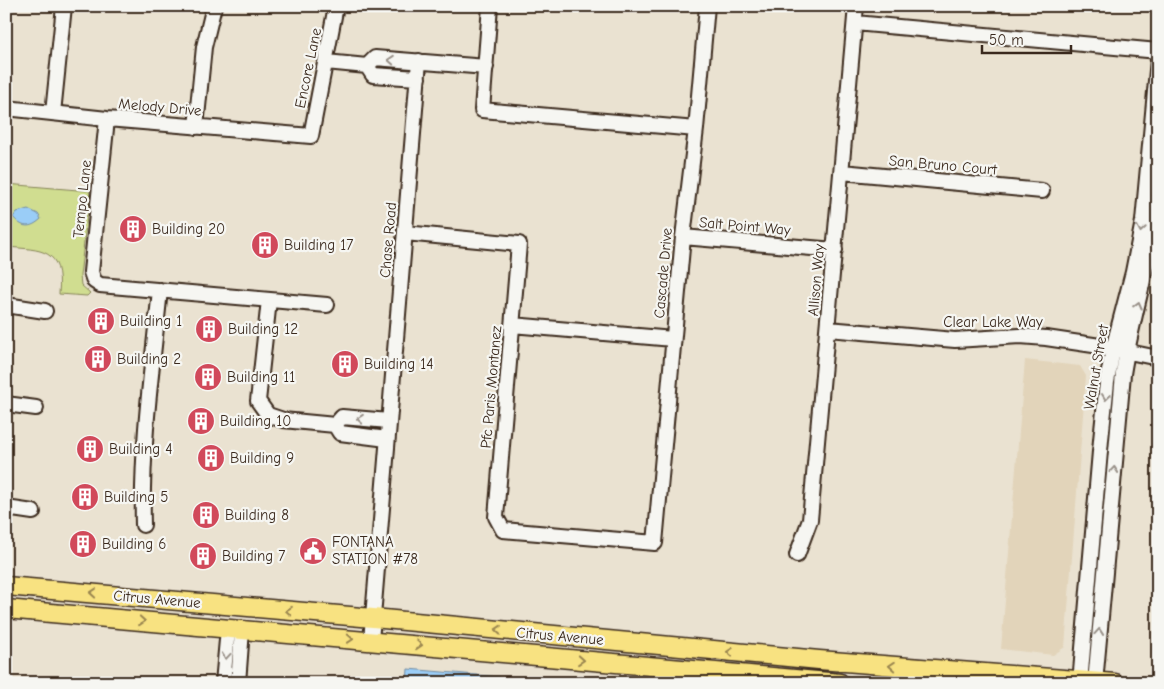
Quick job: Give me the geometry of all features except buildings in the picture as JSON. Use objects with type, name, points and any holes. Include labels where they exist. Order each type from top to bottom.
[{"type":"main road","name":"Citrus Avenue","points":[[6,586],[819,660],[1115,683]]},
{"type":"main road","name":"Citrus Avenue","points":[[6,609],[840,683]]},
{"type":"street","points":[[54,113],[64,6]]},
{"type":"street","points":[[196,127],[204,47],[214,6]]},
{"type":"street","name":"Encore Lane","points":[[311,136],[336,6]]},
{"type":"street","points":[[490,6],[482,110],[696,129]]},
{"type":"street","name":"Cascade Drive","points":[[655,544],[682,237],[696,129],[707,6]]},
{"type":"street","name":"Allison Way","points":[[797,555],[810,520],[856,6]]},
{"type":"street","points":[[855,23],[1158,51]]},
{"type":"street","points":[[367,66],[374,58],[486,67]]},
{"type":"street","name":"Walnut Street","points":[[1088,682],[1121,392],[1119,350],[1143,221],[1158,59]]},
{"type":"street","name":"Chase Road","points":[[371,641],[419,61]]},
{"type":"street","points":[[326,62],[367,66]]},
{"type":"street","points":[[367,66],[373,75],[418,78]]},
{"type":"street","name":"Melody Drive","points":[[6,108],[107,119],[311,136]]},
{"type":"street","name":"Tempo Lane","points":[[107,119],[91,272],[94,281],[100,285],[160,290]]},
{"type":"street","name":"San Bruno Court","points":[[842,172],[1042,191]]},
{"type":"street","name":"Walnut Street","points":[[1119,350],[1150,254],[1158,201]]},
{"type":"street","name":"Pfc Paris Montanez","points":[[405,233],[519,244],[496,517],[503,530],[655,544]]},
{"type":"street","name":"Salt Point Way","points":[[682,237],[835,250]]},
{"type":"street","points":[[143,525],[142,500],[145,436],[160,290],[327,305]]},
{"type":"street","points":[[269,300],[258,402],[268,414],[283,420],[331,425],[340,433],[388,439]]},
{"type":"street","points":[[6,306],[45,311]]},
{"type":"street","points":[[512,325],[674,338]]},
{"type":"street","name":"Clear Lake Way","points":[[828,329],[955,340],[1020,336],[1077,342],[1158,358]]},
{"type":"street","points":[[6,404],[36,408]]},
{"type":"street","points":[[331,425],[342,417],[389,421]]},
{"type":"street","points":[[6,508],[33,512]]},
{"type":"street","points":[[223,683],[235,630]]},
{"type":"street","points":[[235,630],[238,683]]},
{"type":"shaded area","points":[[1025,360],[1080,366],[1086,376],[1065,647],[1053,655],[1001,649]]},
{"type":"green space","points":[[6,184],[90,191],[80,276],[81,285],[90,293],[87,296],[59,294],[58,268],[48,254],[30,249],[6,247]]},
{"type":"water","points":[[28,209],[38,214],[41,219],[30,226],[26,226],[13,217],[17,212]]},
{"type":"water","points":[[408,669],[500,677],[499,683],[407,683]]},
{"type":"place","name":"Building 20","points":[[133,229]]},
{"type":"place","name":"Building 17","points":[[265,245]]},
{"type":"place","name":"Building 1","points":[[101,321]]},
{"type":"place","name":"Building 12","points":[[209,329]]},
{"type":"place","name":"Building 2","points":[[98,359]]},
{"type":"place","name":"Building 14","points":[[345,364]]},
{"type":"place","name":"Building 11","points":[[208,377]]},
{"type":"place","name":"Building 10","points":[[201,421]]},
{"type":"place","name":"Building 4","points":[[90,449]]},
{"type":"place","name":"Building 9","points":[[211,458]]},
{"type":"place","name":"Building 5","points":[[85,497]]},
{"type":"place","name":"Building 8","points":[[206,515]]},
{"type":"place","name":"Building 6","points":[[83,544]]},
{"type":"place","name":"FONTANA STATION #78","points":[[313,551]]},
{"type":"place","name":"Building 7","points":[[203,556]]}]
